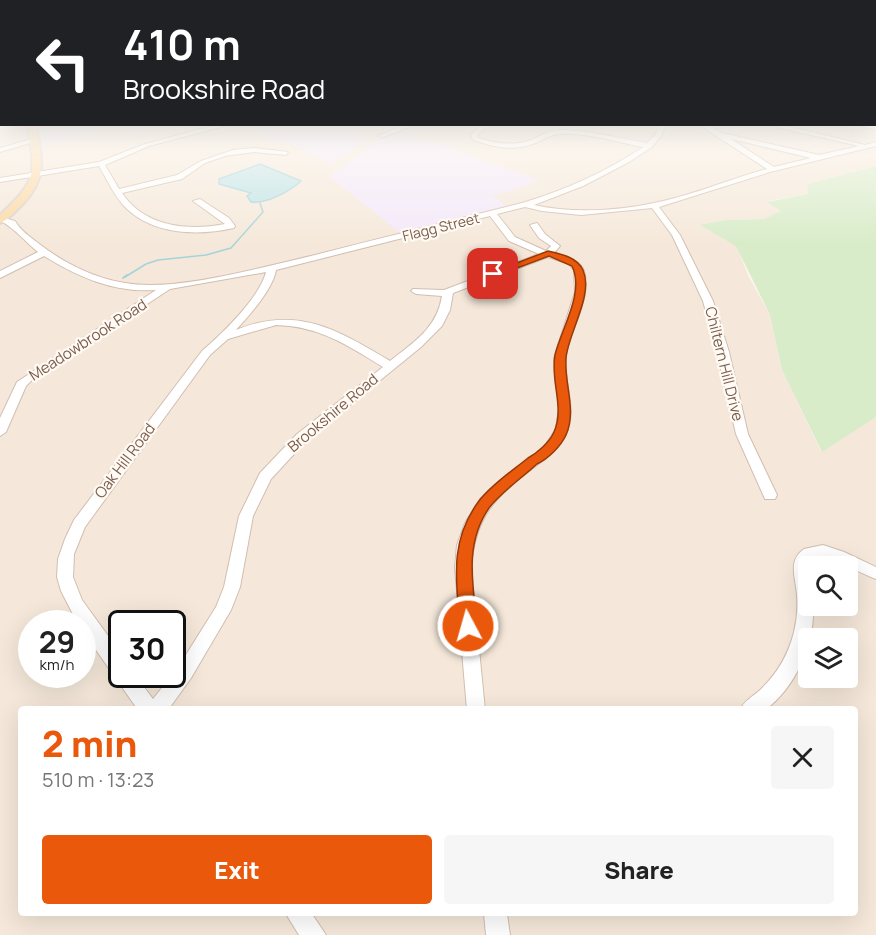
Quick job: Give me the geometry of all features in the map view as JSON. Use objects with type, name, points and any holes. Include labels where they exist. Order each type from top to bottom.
[{"type":"main road","points":[[1,220],[29,191],[36,175],[36,159]]},
{"type":"street","points":[[0,180],[101,164],[114,159]]},
{"type":"street","points":[[119,191],[188,174],[211,159]]},
{"type":"street","points":[[525,205],[593,177],[630,159]]},
{"type":"street","points":[[757,159],[772,169]]},
{"type":"street","name":"Flagg Street","points":[[1,220],[71,269],[106,284],[142,288],[168,287],[271,269],[525,205],[542,210],[598,211],[653,205],[677,200],[772,169],[813,159]]},
{"type":"street","points":[[101,164],[134,211],[161,225],[187,229],[231,226],[226,220],[197,201]]},
{"type":"street","name":"Chiltern Hill Drive","points":[[653,205],[676,235],[708,301],[723,352],[742,434],[770,495]]},
{"type":"street","points":[[476,706],[463,568],[468,534],[485,503],[554,444],[564,423],[566,411],[560,381],[560,357],[578,303],[581,283],[576,265],[566,259],[535,250],[508,236],[501,228],[500,221],[492,214]]},
{"type":"street","points":[[416,291],[447,293],[457,286],[548,254],[556,246],[542,236],[534,225]]},
{"type":"street","points":[[0,275],[44,252]]},
{"type":"street","name":"Oak Hill Road","points":[[108,649],[67,589],[65,564],[79,524],[206,353],[222,341],[241,321],[270,276],[271,269]]},
{"type":"street","name":"Meadowbrook Road","points":[[0,432],[21,384],[29,376],[168,287]]},
{"type":"street","name":"Brookshire Road","points":[[159,706],[196,654],[223,610],[232,587],[246,516],[265,476],[302,437],[417,345],[438,324],[445,310],[447,293]]},
{"type":"street","points":[[222,341],[259,326],[304,322],[337,335],[390,366]]},
{"type":"street","points":[[754,706],[778,686],[792,664],[797,651],[806,597],[801,567],[802,559],[808,553],[815,551],[828,553],[876,573]]},
{"type":"street","points":[[134,688],[146,706]]},
{"type":"street","points":[[300,916],[314,935]]},
{"type":"street","points":[[496,916],[498,935]]},
{"type":"shaded area","points":[[0,159],[876,159],[876,166],[807,184],[808,194],[768,201],[782,211],[764,219],[727,220],[748,275],[770,315],[782,370],[821,451],[876,417],[876,935],[0,935]]},
{"type":"shaded area","points":[[321,159],[340,159],[332,164]]},
{"type":"shaded area","points":[[353,159],[480,159],[538,180],[492,196],[507,206],[399,232],[329,176]]},
{"type":"green space","points":[[876,166],[876,417],[822,452],[782,370],[770,315],[736,246],[700,225],[727,220],[764,219],[781,211],[767,202],[808,194],[807,184]]},
{"type":"water","points":[[260,164],[301,181],[277,196],[257,202],[251,202],[247,196],[251,193],[219,184],[219,179]]},
{"type":"waterway","points":[[125,277],[146,264],[158,260],[206,255],[231,248],[263,212],[260,203]]},
{"type":"waterway","points":[[123,278],[127,275]]},
{"type":"route","points":[[468,626],[463,568],[468,534],[478,513],[493,494],[532,461],[541,457],[560,435],[566,411],[560,381],[560,357],[578,303],[581,283],[579,269],[572,261],[548,254],[493,274]]}]
